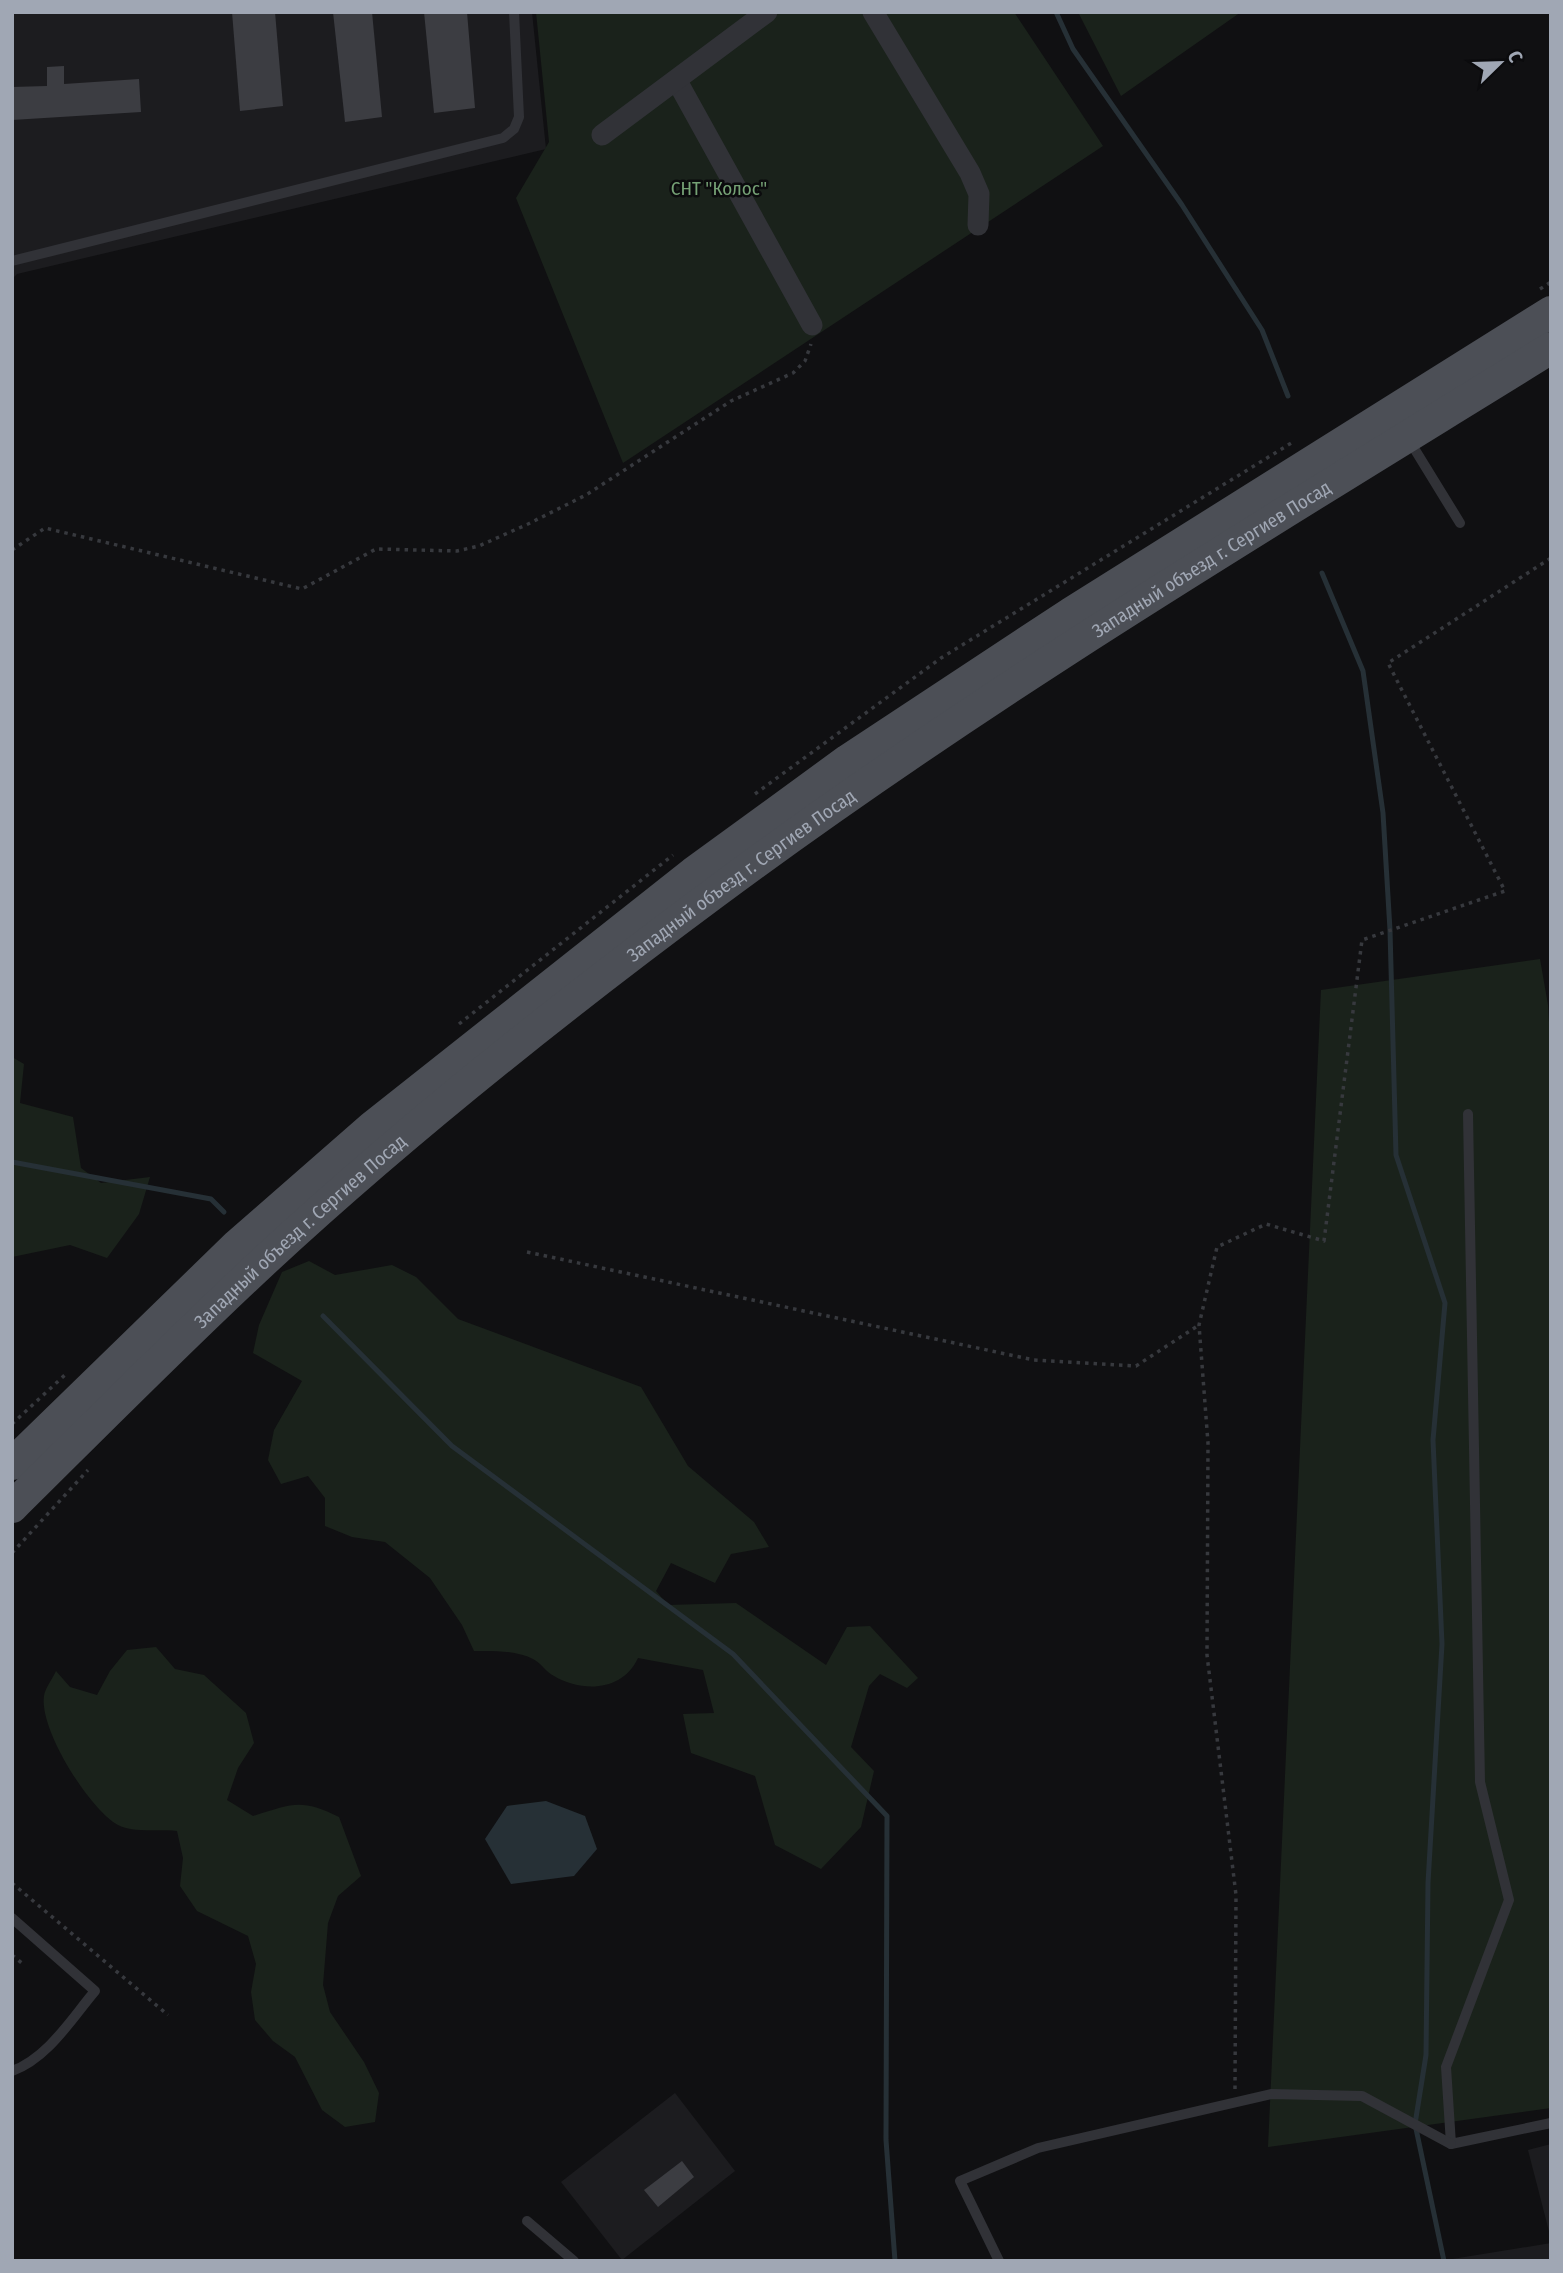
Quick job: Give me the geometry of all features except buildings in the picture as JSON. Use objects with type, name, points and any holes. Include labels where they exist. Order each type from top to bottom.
[{"type":"main road","name":"Западный объезд г. Сергиев Посад","points":[[12,1464],[237,1245],[372,1127],[693,873],[848,760],[1071,613],[1551,312]]},
{"type":"main road","name":"Западный объезд г. Сергиев Посад","points":[[12,1507],[264,1261],[394,1147],[712,894],[868,783],[1077,645],[1551,348]]},
{"type":"street","points":[[602,135],[767,12]]},
{"type":"street","points":[[873,12],[970,173],[979,194],[978,225]]},
{"type":"street","points":[[677,81],[812,325]]},
{"type":"lane","points":[[12,261],[503,138],[514,129],[519,117],[514,12]]},
{"type":"lane","points":[[1407,438],[1460,523]]},
{"type":"lane","points":[[1451,2144],[1446,2067],[1509,1899],[1480,1782],[1468,1114]]},
{"type":"lane","points":[[12,1918],[95,1991],[43,2051],[26,2066],[12,2071]]},
{"type":"lane","points":[[999,2261],[961,2181],[1038,2148],[1271,2094],[1362,2096],[1451,2144],[1551,2123]]},
{"type":"lane","points":[[527,2221],[574,2261]]},
{"type":"path","points":[[12,550],[45,528],[302,589],[376,549],[457,551],[479,547],[586,495],[731,401],[793,373],[805,361],[812,342],[812,325]]},
{"type":"path","points":[[1235,2104],[1236,1895],[1207,1655],[1208,1443],[1199,1325],[1217,1247],[1266,1224],[1324,1241],[1362,940],[1505,891],[1388,663],[1551,558]]},
{"type":"path","points":[[527,1252],[1034,1360],[1136,1366],[1199,1325]]},
{"type":"path","points":[[12,1553],[94,1463]]},
{"type":"path","points":[[12,1883],[168,2015]]},
{"type":"path","points":[[12,1955],[23,1964]]},
{"type":"shaded area","points":[[12,12],[532,12],[546,149],[17,274],[12,279]]},
{"type":"shaded area","points":[[546,1801],[585,1816],[597,1849],[574,1876],[511,1884],[485,1839],[507,1806]]},
{"type":"shaded area","points":[[675,2093],[735,2171],[622,2260],[561,2182]]},
{"type":"shaded area","points":[[1551,2144],[1551,2239],[1528,2150]]},
{"type":"shaded area","points":[[1551,2243],[1551,2261],[1440,2261]]},
{"type":"green space","name":"СНТ \"Колос\"","points":[[536,12],[1014,12],[1103,146],[623,463],[516,198],[549,142]]},
{"type":"green space","points":[[1078,12],[1241,12],[1121,96]]},
{"type":"green space","points":[[1540,959],[1548,1005],[1551,1057],[1551,2108],[1268,2147],[1321,990]]},
{"type":"green space","points":[[12,1057],[24,1064],[20,1103],[73,1117],[81,1168],[101,1183],[150,1177],[139,1214],[107,1258],[70,1245],[12,1257]]},
{"type":"green space","points":[[309,1261],[335,1275],[392,1265],[416,1277],[458,1319],[641,1387],[688,1466],[754,1522],[769,1547],[731,1554],[715,1583],[671,1563],[656,1591],[668,1605],[736,1603],[826,1665],[847,1627],[870,1626],[918,1678],[907,1688],[880,1674],[869,1686],[851,1747],[874,1771],[861,1827],[821,1869],[775,1845],[755,1776],[691,1753],[683,1714],[714,1713],[703,1670],[638,1658],[623,1677],[601,1686],[589,1686],[565,1681],[526,1656],[474,1651],[462,1625],[430,1578],[385,1542],[352,1537],[325,1526],[325,1498],[308,1476],[281,1484],[268,1460],[274,1430],[302,1381],[253,1353],[259,1325],[282,1272]]},
{"type":"green space","points":[[156,1647],[175,1669],[204,1675],[246,1713],[254,1743],[238,1768],[227,1800],[253,1816],[278,1808],[305,1805],[339,1817],[361,1876],[338,1896],[328,1923],[323,1985],[330,2012],[364,2062],[379,2093],[375,2122],[345,2127],[322,2110],[295,2057],[273,2041],[255,2020],[251,1992],[256,1964],[248,1936],[197,1911],[180,1886],[183,1858],[177,1831],[138,1830],[118,1825],[106,1816],[68,1767],[49,1728],[44,1696],[56,1671],[70,1687],[97,1695],[110,1671],[127,1650]]},
{"type":"waterway","points":[[1056,12],[1073,49],[1182,205],[1262,330],[1288,396]]},
{"type":"waterway","points":[[1322,573],[1363,671],[1383,813],[1390,930],[1396,1155],[1445,1303],[1433,1440],[1442,1644],[1428,1883],[1426,2055],[1415,2124],[1444,2261]]},
{"type":"waterway","points":[[12,1162],[211,1199],[224,1212]]},
{"type":"waterway","points":[[323,1316],[452,1446],[733,1654],[887,1816],[886,2140],[895,2261]]}]
